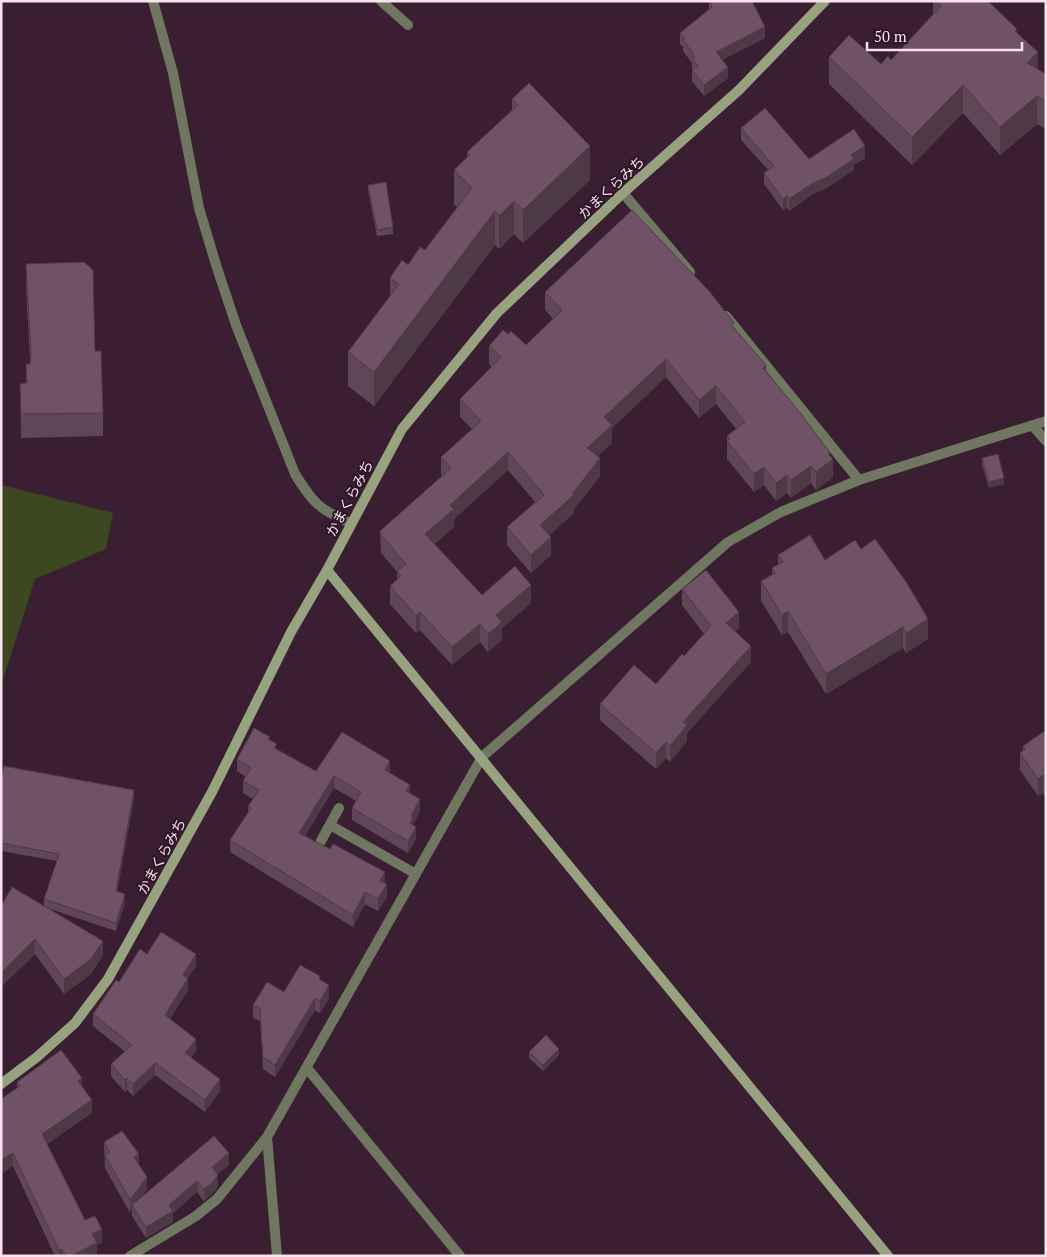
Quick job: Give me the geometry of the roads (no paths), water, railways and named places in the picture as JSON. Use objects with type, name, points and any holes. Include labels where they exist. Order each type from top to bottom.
[{"type":"main road","name":"かまくらみち","points":[[1,1084],[44,1051],[75,1023],[108,979],[212,792],[291,632],[327,570],[350,523],[402,429],[497,313],[623,194],[739,90],[825,1]]},
{"type":"main road","points":[[327,570],[482,757],[888,1256]]},
{"type":"street","points":[[153,1],[173,73],[200,208],[236,325],[295,474],[309,497],[325,512],[350,523]]},
{"type":"street","points":[[382,1],[408,25]]},
{"type":"street","points":[[623,194],[698,282]]},
{"type":"street","points":[[716,304],[859,480]]},
{"type":"street","points":[[130,1256],[196,1216],[217,1199],[267,1137],[482,757],[728,542],[781,512],[859,480],[1046,421]]},
{"type":"street","points":[[1033,426],[1046,441]]},
{"type":"street","points":[[321,841],[339,808]]},
{"type":"street","points":[[330,825],[416,874]]},
{"type":"street","points":[[307,1068],[460,1256]]},
{"type":"street","points":[[267,1137],[277,1256]]}]
